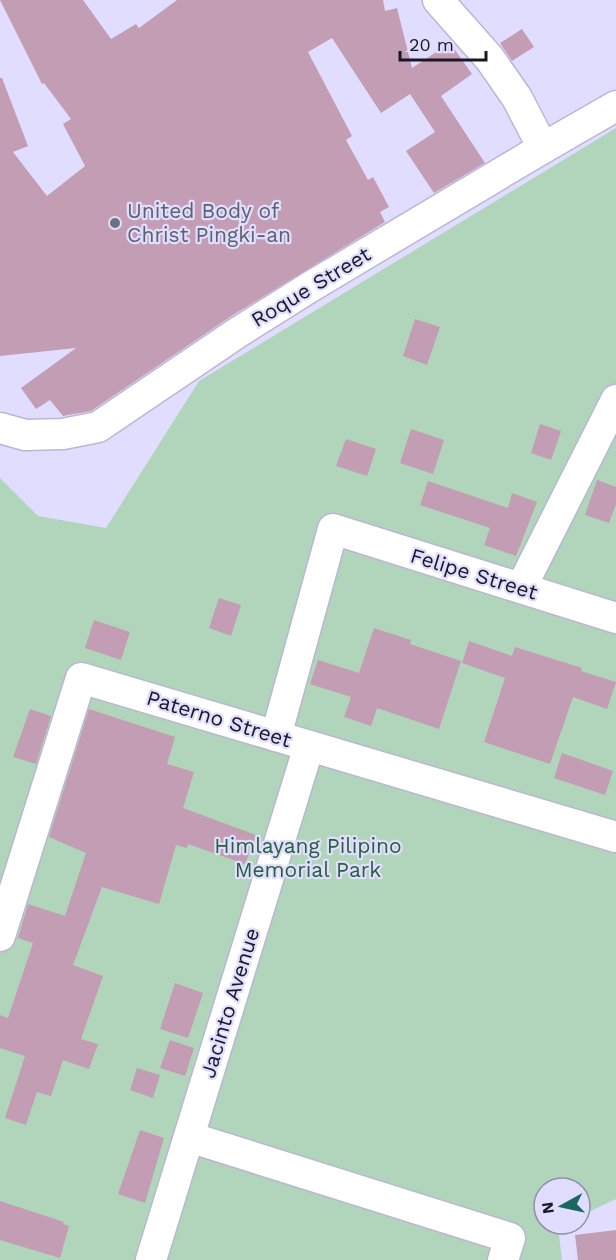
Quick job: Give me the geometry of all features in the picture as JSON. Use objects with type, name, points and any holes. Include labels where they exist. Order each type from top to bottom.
[{"type":"street","points":[[438,0],[489,59],[517,98],[543,148]]},
{"type":"street","name":"Roque Street","points":[[0,428],[25,435],[44,435],[98,427],[273,310],[616,106]]},
{"type":"street","points":[[520,588],[616,400]]},
{"type":"street","name":"Felipe Street","points":[[276,736],[333,529],[616,618]]},
{"type":"street","name":"Paterno Street","points":[[0,936],[81,678],[616,837]]},
{"type":"street","name":"Jacinto Avenue","points":[[151,1260],[309,746]]},
{"type":"street","points":[[189,1137],[510,1238],[503,1260]]},
{"type":"green space","name":"Himlayang Pilipino Memorial Park","points":[[616,128],[616,1199],[592,1210],[592,1176],[532,1176],[532,1236],[559,1236],[562,1260],[0,1260],[0,478],[38,516],[106,528],[199,381]]},
{"type":"building","points":[[0,0],[83,0],[111,39],[136,24],[139,28],[177,0],[383,0],[385,11],[397,8],[412,68],[450,43],[472,74],[441,96],[485,163],[434,193],[406,151],[435,132],[410,94],[381,113],[332,38],[308,52],[352,136],[346,140],[368,180],[373,177],[389,207],[380,212],[385,222],[233,315],[91,411],[63,416],[50,400],[36,409],[21,388],[76,348],[0,356],[0,78],[2,78],[28,146],[13,152],[47,196],[85,166],[63,124],[71,119],[44,83],[42,84]]},
{"type":"building","points":[[522,29],[534,47],[512,61],[500,43]]},
{"type":"building","points":[[415,319],[440,327],[427,365],[403,356]]},
{"type":"building","points":[[540,424],[561,431],[551,460],[531,453]]},
{"type":"building","points":[[411,429],[444,440],[433,474],[400,463]]},
{"type":"building","points":[[346,439],[376,449],[367,476],[336,466]]},
{"type":"building","points":[[597,480],[616,487],[616,504],[609,523],[585,515]]},
{"type":"building","points":[[428,481],[508,508],[512,493],[537,502],[516,556],[484,545],[490,528],[420,505]]},
{"type":"building","points":[[219,598],[241,605],[231,636],[209,628]]},
{"type":"building","points":[[94,620],[130,632],[121,660],[85,648]]},
{"type":"building","points":[[374,628],[411,640],[410,644],[461,661],[439,729],[377,708],[371,726],[344,717],[351,697],[310,684],[318,660],[359,673]]},
{"type":"building","points":[[469,641],[512,656],[515,647],[582,668],[581,671],[616,682],[607,709],[573,697],[550,764],[484,742],[505,678],[462,663]]},
{"type":"building","points":[[30,709],[51,716],[36,764],[13,757]]},
{"type":"building","points":[[89,709],[175,737],[167,764],[194,772],[183,808],[256,835],[245,864],[188,844],[187,848],[176,845],[159,904],[102,887],[73,965],[103,976],[81,1039],[98,1044],[89,1069],[63,1060],[51,1096],[37,1092],[26,1125],[5,1118],[25,1056],[0,1048],[0,1015],[8,1018],[33,943],[18,938],[28,904],[65,916],[86,853],[49,837]]},
{"type":"building","points":[[562,753],[613,771],[605,795],[554,778]]},
{"type":"building","points":[[175,983],[203,993],[188,1038],[160,1029]]},
{"type":"building","points":[[170,1040],[194,1048],[185,1076],[160,1068]]},
{"type":"building","points":[[137,1068],[160,1075],[153,1098],[130,1090]]},
{"type":"building","points":[[140,1130],[164,1138],[145,1203],[118,1194]]},
{"type":"building","points":[[0,1201],[64,1222],[63,1224],[69,1226],[60,1258],[0,1240]]},
{"type":"building","points":[[616,1230],[616,1260],[578,1260],[575,1236],[592,1236],[592,1233]]},
{"type":"place","name":"United Body of Christ Pingki-an","points":[[115,223]]}]
